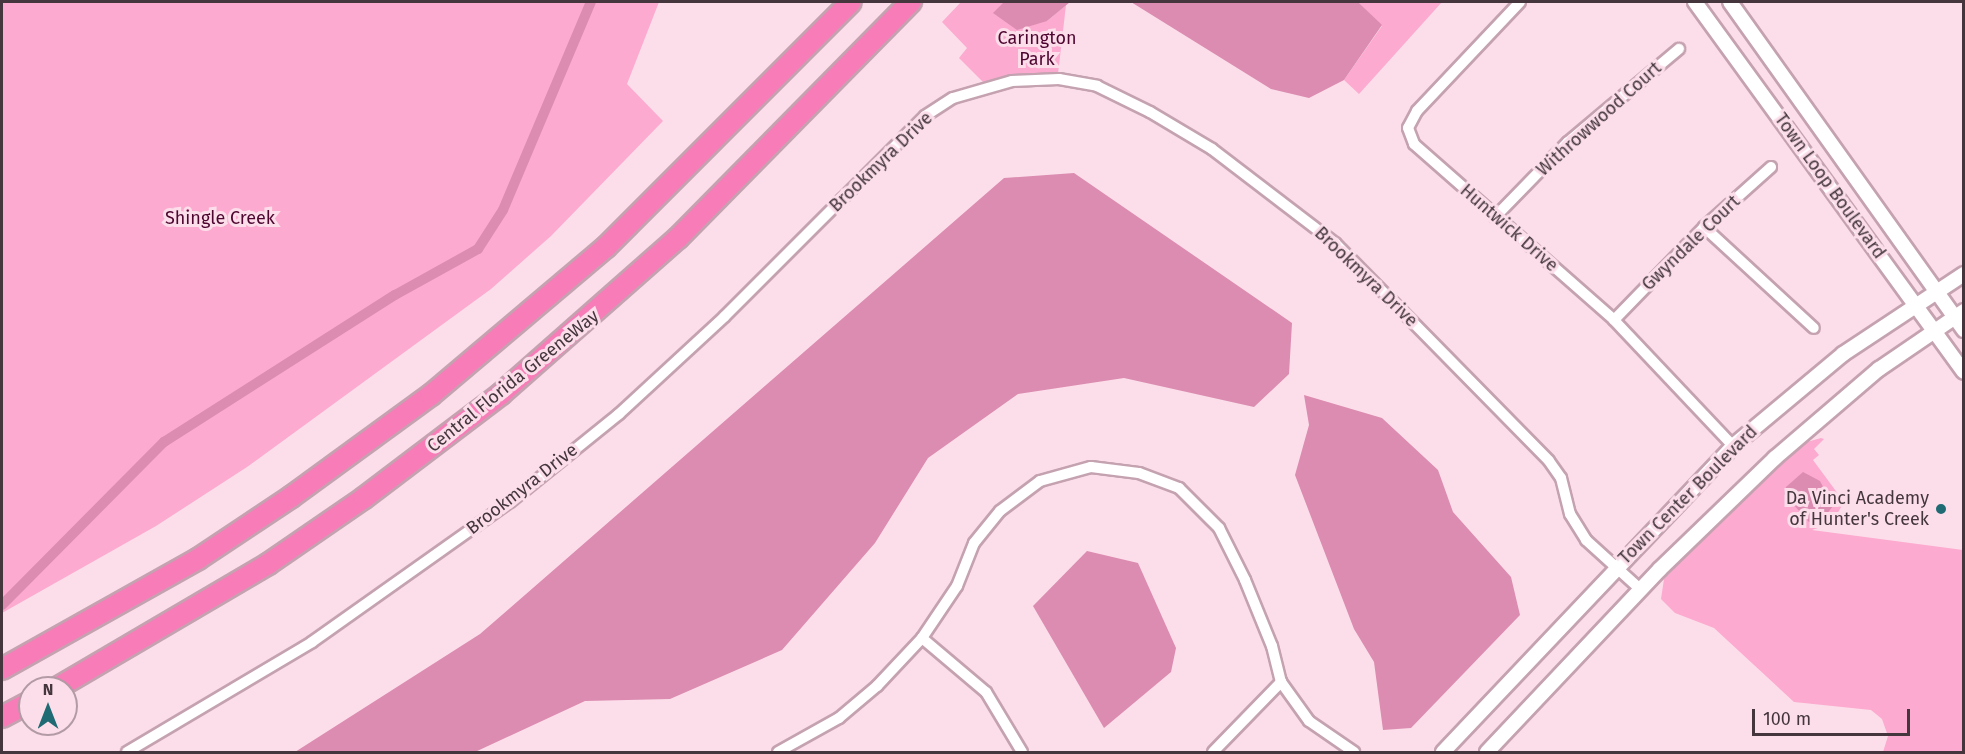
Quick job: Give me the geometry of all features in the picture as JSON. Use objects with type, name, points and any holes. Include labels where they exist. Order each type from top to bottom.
[{"type":"highway","points":[[2,669],[198,559],[301,490],[431,395],[606,247],[851,2]]},
{"type":"highway","name":"Central Florida GreeneWay","points":[[78,676],[170,625],[287,551],[501,394],[678,238],[911,2]]},
{"type":"highway","points":[[2,717],[18,708]]},
{"type":"street","name":"Huntwick Drive","points":[[1520,2],[1417,111],[1408,128],[1414,144],[1614,320],[1733,446]]},
{"type":"street","name":"Town Loop Boulevard","points":[[1695,2],[1964,372]]},
{"type":"street","name":"Town Loop Boulevard","points":[[1730,2],[1937,290],[1959,314],[1964,330]]},
{"type":"street","name":"Withrowwood Court","points":[[1495,217],[1568,142],[1679,49]]},
{"type":"street","name":"Brookmyra Drive","points":[[127,753],[312,642],[510,502],[619,414],[715,325],[925,116],[953,98],[1012,81],[1059,79],[1097,86],[1150,112],[1212,149],[1335,243],[1550,461],[1561,478],[1570,514],[1586,540],[1640,589]]},
{"type":"street","name":"Gwyndale Court","points":[[1614,320],[1704,227],[1770,167]]},
{"type":"street","points":[[1704,227],[1814,328]]},
{"type":"street","name":"Town Center Boulevard","points":[[1443,753],[1733,446],[1843,354],[1916,303],[1964,274]]},
{"type":"street","name":"Town Center Boulevard","points":[[1487,753],[1640,589],[1775,458],[1879,369],[1959,314]]},
{"type":"street","points":[[778,753],[839,718],[877,686],[922,638],[957,586],[974,543],[1000,512],[1040,481],[1091,467],[1130,471],[1179,488],[1219,528],[1250,591],[1281,682],[1310,721],[1349,750]]},
{"type":"street","points":[[922,638],[986,693],[1021,752]]},
{"type":"street","points":[[1213,753],[1281,682]]},
{"type":"green space","name":"Shingle Creek","points":[[2,2],[659,2],[627,84],[663,121],[551,236],[491,289],[247,467],[156,526],[2,613]]},
{"type":"green space","name":"Carington Park","points":[[961,2],[1005,2],[1047,21],[1066,5],[1058,74],[1014,75],[983,82],[959,58],[967,48],[942,22]]},
{"type":"green space","points":[[1358,2],[1442,2],[1359,94],[1344,80],[1382,26]]},
{"type":"green space","points":[[1824,439],[1814,449],[1819,455],[1813,460],[1844,502],[1832,523],[1812,530],[1963,550],[1963,752],[1883,752],[1888,736],[1882,719],[1871,710],[1794,702],[1714,628],[1675,613],[1661,599],[1664,579],[1713,526],[1800,444]]},
{"type":"shaded area","points":[[1004,2],[1070,2],[1047,21],[1017,30],[993,13]]},
{"type":"shaded area","points":[[1131,2],[1358,2],[1382,25],[1344,80],[1309,98],[1271,89]]},
{"type":"shaded area","points":[[1074,173],[1292,323],[1289,374],[1254,407],[1124,378],[1018,394],[928,458],[875,543],[782,650],[670,699],[585,701],[475,752],[295,752],[480,634],[1004,178]]},
{"type":"shaded area","points":[[1304,395],[1382,418],[1438,470],[1453,512],[1511,577],[1520,615],[1411,728],[1383,730],[1374,662],[1354,629],[1295,475],[1309,425]]},
{"type":"shaded area","points":[[1803,472],[1820,481],[1833,506],[1820,523],[1809,522],[1784,494],[1786,487]]},
{"type":"shaded area","points":[[1087,551],[1138,563],[1176,648],[1171,672],[1104,728],[1033,606]]},
{"type":"waterway","name":"Shingle Creek","points":[[2,605],[164,442],[395,295],[478,249],[503,210],[591,2]]},
{"type":"place","name":"Da Vinci Academy of Hunter's Creek","points":[[1941,509]]}]
